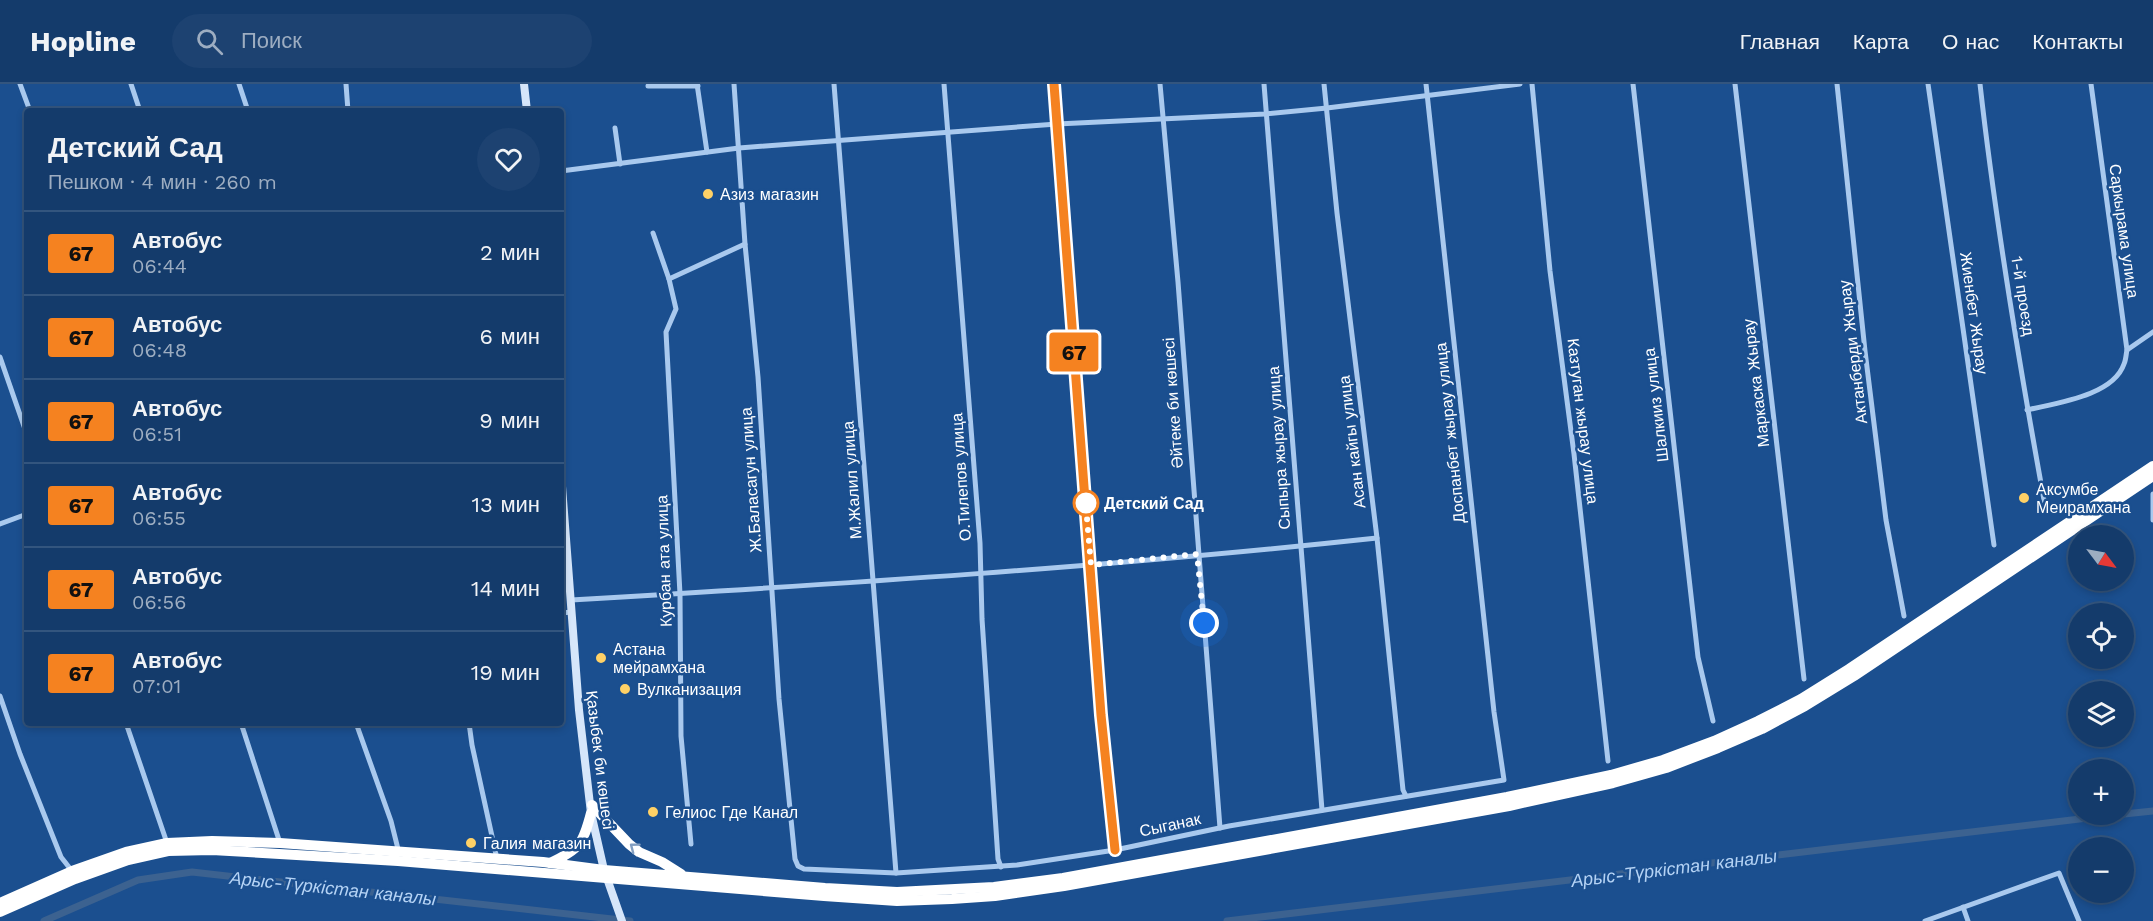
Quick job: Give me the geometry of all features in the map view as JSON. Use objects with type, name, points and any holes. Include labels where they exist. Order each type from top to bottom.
[{"type":"highway","points":[[0,903],[72,871],[126,852],[167,843],[213,841],[280,843],[550,863],[606,874],[684,876],[897,892],[951,891],[1063,878],[1507,797],[1611,775],[1663,760],[1758,721],[1801,699],[1887,645],[2153,466]]},
{"type":"highway","points":[[0,912],[86,875],[128,860],[168,851],[212,849],[606,874],[897,901],[995,896],[1064,886],[1509,806],[1613,783],[1666,768],[1762,729],[1805,706],[1910,639],[2153,476]]},
{"type":"highway","points":[[550,863],[575,850],[585,834],[591,809],[639,852],[662,862],[684,876]]},
{"type":"main road","points":[[524,84],[527,108]]},
{"type":"main road","name":"Қазыбек би көшесі","points":[[564,510],[579,710],[591,809],[606,874],[622,921]]},
{"type":"street","points":[[20,84],[29,108]]},
{"type":"street","points":[[131,84],[139,108]]},
{"type":"street","points":[[239,84],[247,108]]},
{"type":"street","points":[[346,84],[348,108]]},
{"type":"street","name":"Ж.Баласагун улица","points":[[734,84],[745,244],[758,377],[779,699],[795,859],[798,866],[804,869]]},
{"type":"street","name":"М.Жалил улица","points":[[834,84],[896,873]]},
{"type":"street","name":"О.Тилепов улица","points":[[944,84],[980,574],[991,771],[998,859],[1001,867]]},
{"type":"street","points":[[1054,84],[1101,715],[1115,850]]},
{"type":"street","name":"Әйтеке би көшесі","points":[[1160,84],[1220,828]]},
{"type":"street","name":"Сыпыра жырау улица","points":[[1264,84],[1322,810]]},
{"type":"street","name":"Асан кайгы улица","points":[[1324,84],[1342,257],[1377,538],[1403,790],[1406,796]]},
{"type":"street","name":"Доспанбет жырау улица","points":[[1426,84],[1504,780]]},
{"type":"street","points":[[564,171],[739,148],[948,131],[1265,114],[1520,84]]},
{"type":"street","name":"Казтуган жырау улица","points":[[1532,84],[1550,271],[1575,465],[1608,761]]},
{"type":"street","name":"Шалкииз улица","points":[[1633,84],[1698,657],[1713,721]]},
{"type":"street","name":"Маркаска Жырау","points":[[1735,84],[1804,679]]},
{"type":"street","name":"Актанберди Жырау","points":[[1837,84],[1865,351],[1886,520],[1904,616]]},
{"type":"street","name":"Жиенбет Жырау","points":[[1928,84],[1994,545]]},
{"type":"street","name":"1-й проезд","points":[[1980,84],[1995,206],[2027,410],[2046,511]]},
{"type":"street","name":"Саркырама улица","points":[[2091,84],[2127,350]]},
{"type":"street","points":[[648,86],[698,85],[707,152]]},
{"type":"street","points":[[615,128],[620,164]]},
{"type":"street","name":"Курбан ата улица","points":[[652,233],[669,279],[676,309],[666,333],[680,594],[681,736],[691,844]]},
{"type":"street","points":[[669,279],[745,244]]},
{"type":"street","points":[[2027,410],[2091,394],[2119,373],[2124,365],[2127,350],[2153,332]]},
{"type":"street","points":[[0,357],[24,426]]},
{"type":"street","points":[[2152,494],[2153,520]]},
{"type":"street","points":[[0,524],[24,515]]},
{"type":"street","points":[[571,600],[980,574],[1377,538]]},
{"type":"street","points":[[564,613],[572,612]]},
{"type":"street","points":[[0,696],[20,754],[61,857],[72,871]]},
{"type":"street","points":[[127,726],[167,843]]},
{"type":"street","points":[[242,726],[280,843]]},
{"type":"street","points":[[357,726],[391,821],[399,853]]},
{"type":"street","points":[[469,726],[497,860]]},
{"type":"street","name":"Сыганак","points":[[804,869],[896,873],[1001,867],[1115,850],[1220,828],[1504,780]]},
{"type":"street","points":[[1925,921],[2059,873],[2079,921]]},
{"type":"street","points":[[1963,908],[1968,921]]},
{"type":"waterway","name":"Арыс-Түркістан каналы","points":[[2134,813],[2153,811]]},
{"type":"waterway","name":"Арыс-Түркістан каналы","points":[[1227,921],[2068,820]]},
{"type":"waterway","name":"Арыс-Түркістан каналы","points":[[44,921],[138,880],[192,872],[630,921]]},
{"type":"bus line","name":"67","points":[[1054,84],[1101,715],[1115,850]]},
{"type":"place","name":"Азиз магазин","points":[[708,194]]},
{"type":"place","name":"Аксумбе Меирамхана","points":[[2024,498]]},
{"type":"place","name":"Детский Сад","points":[[1086,503]]},
{"type":"place","name":"Астана мейрамхана","points":[[601,658]]},
{"type":"place","name":"Вулканизация","points":[[625,689]]},
{"type":"place","name":"Гелиос Где Канал","points":[[653,812]]},
{"type":"place","name":"Галия магазин","points":[[471,843]]},
{"type":"route","points":[[1086,503],[1085,495],[1091,565],[1197,554],[1204,623]]}]
